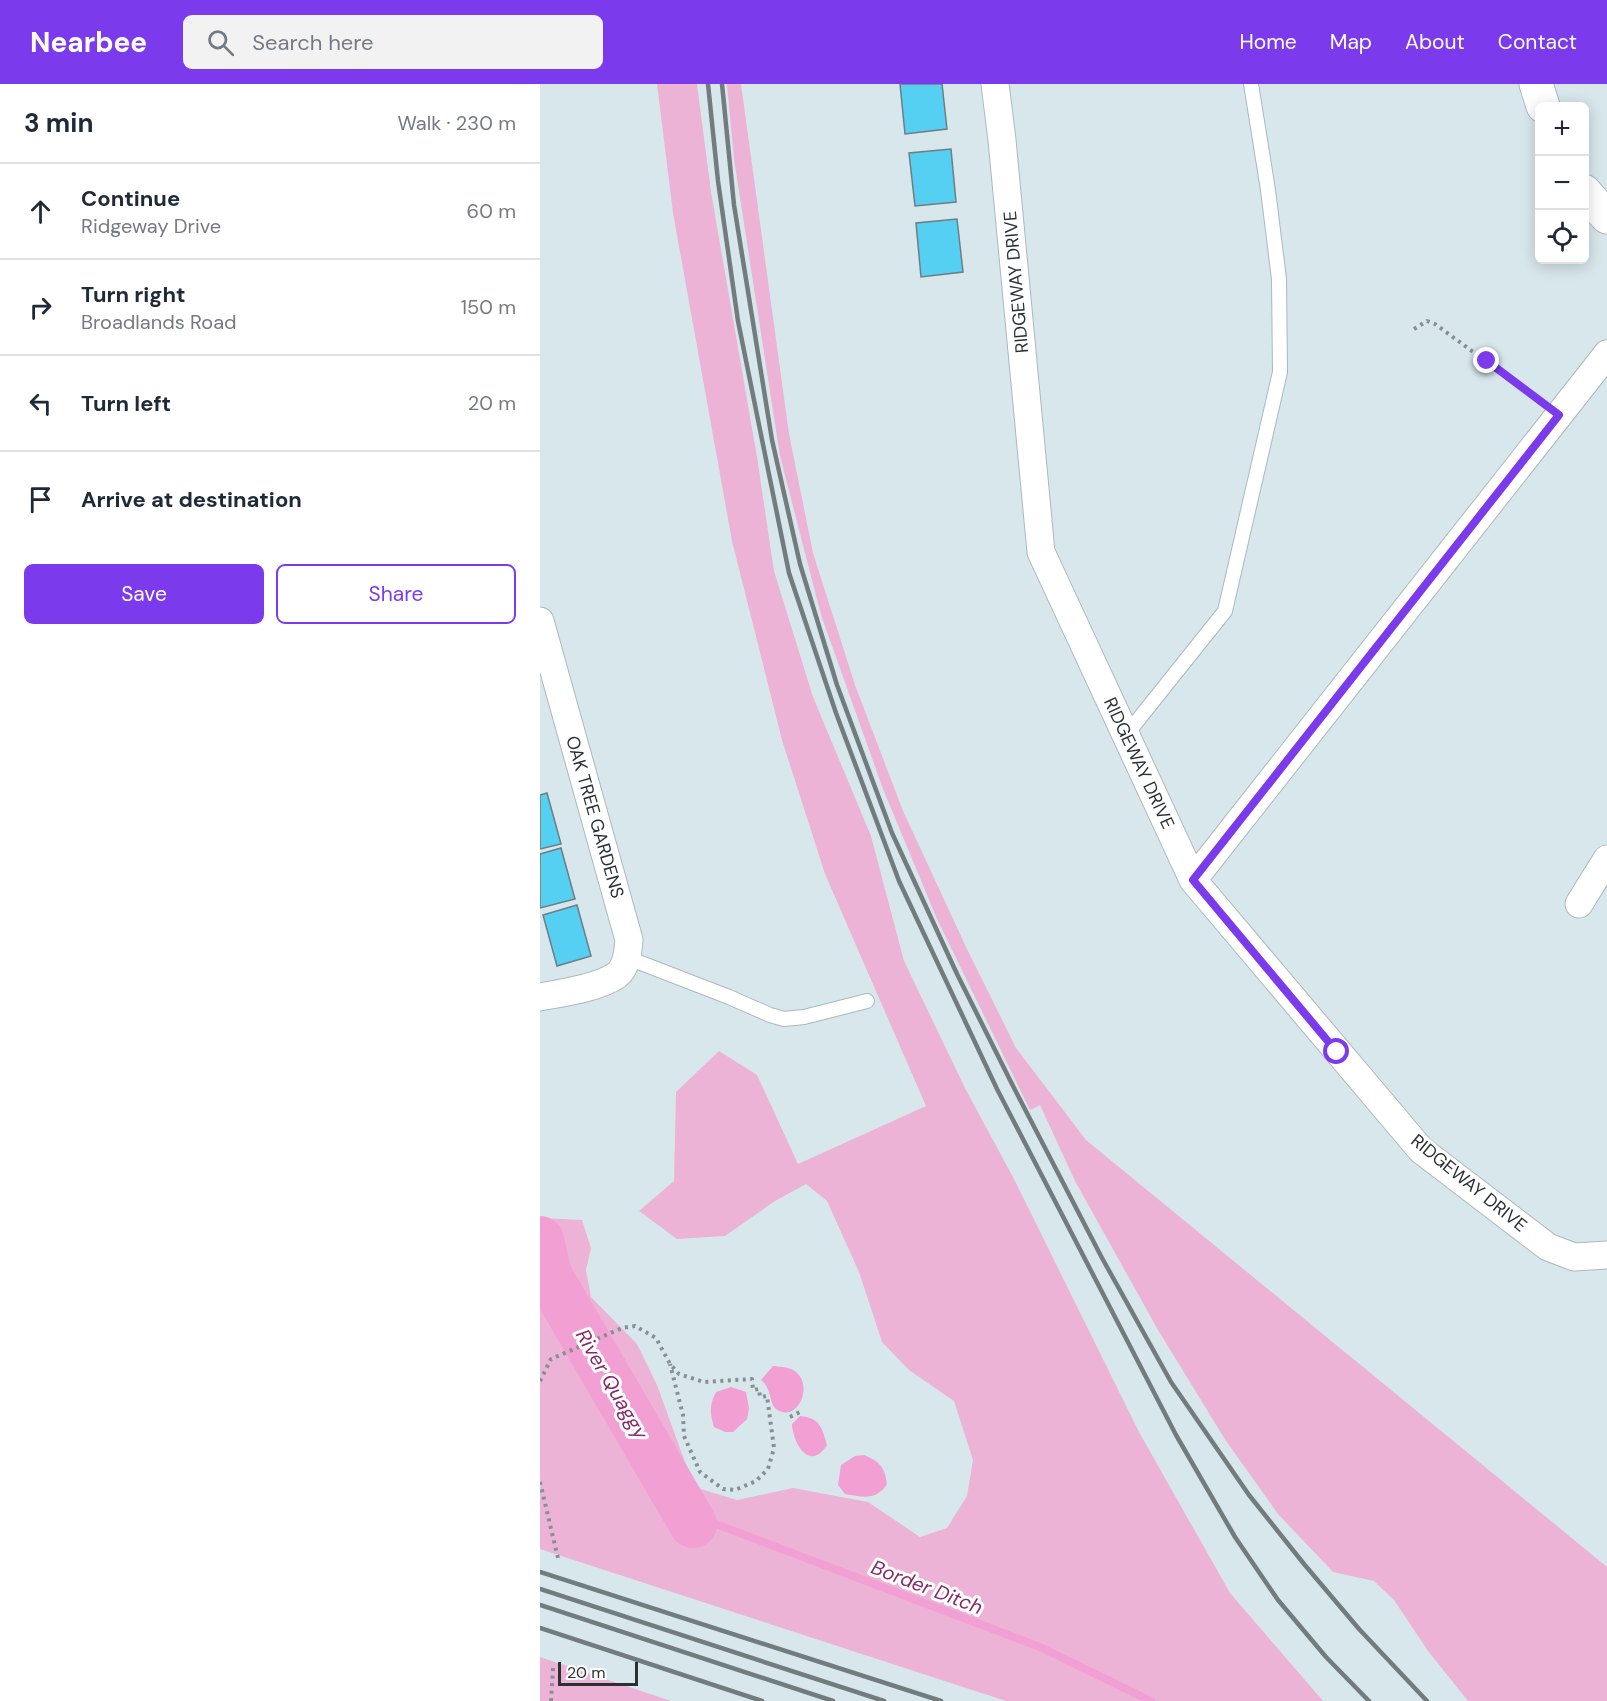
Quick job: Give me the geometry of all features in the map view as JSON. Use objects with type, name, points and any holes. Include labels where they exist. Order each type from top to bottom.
[{"type":"main road","points":[[1536,84],[1542,102]]},
{"type":"main road","points":[[1589,197],[1607,217]]},
{"type":"street","name":"RIDGEWAY DRIVE","points":[[995,84],[1041,552],[1193,880],[1421,1150],[1548,1246],[1574,1257],[1607,1255]]},
{"type":"street","points":[[1193,880],[1607,354]]},
{"type":"street","name":"OAK TREE GARDENS","points":[[540,621],[629,940],[628,958]]},
{"type":"street","points":[[1579,904],[1607,859]]},
{"type":"street","points":[[540,997],[582,990],[618,974],[628,958]]},
{"type":"lane","points":[[1126,735],[1225,611],[1280,372],[1279,279],[1251,84]]},
{"type":"lane","points":[[628,958],[784,1019],[804,1017],[867,1001]]},
{"type":"path","points":[[1414,329],[1427,321],[1436,324],[1559,415]]},
{"type":"path","points":[[540,1381],[551,1359],[622,1328],[635,1326],[656,1338],[670,1364],[679,1374],[704,1382],[752,1378],[753,1390],[759,1389],[760,1397],[767,1396],[774,1448],[768,1469],[756,1480],[735,1490],[723,1489],[700,1472],[684,1436],[682,1416],[670,1364]]},
{"type":"path","points":[[790,1417],[802,1411]]},
{"type":"path","points":[[540,1482],[558,1558]]},
{"type":"path","points":[[551,1701],[553,1668]]},
{"type":"shaded area","points":[[657,84],[697,84],[711,192],[757,457],[774,571],[813,697],[871,836],[904,961],[966,1090],[1014,1179],[1139,1432],[1230,1593],[1323,1701],[1006,1701],[540,1549],[540,1218],[582,1220],[591,1248],[586,1270],[591,1297],[637,1344],[657,1385],[694,1487],[737,1500],[793,1488],[868,1502],[920,1537],[947,1528],[967,1496],[973,1460],[954,1401],[909,1370],[882,1342],[859,1272],[827,1201],[806,1184],[775,1201],[725,1236],[677,1239],[639,1211],[674,1181],[676,1092],[719,1051],[757,1075],[798,1164],[926,1106],[825,874],[782,740],[732,541],[673,213]]},
{"type":"shaded area","points":[[727,84],[741,84],[789,434],[813,553],[855,685],[903,811],[1016,1048],[1086,1140],[1607,1567],[1607,1701],[1468,1701],[1428,1651],[1394,1600],[1374,1581],[1333,1572],[1278,1514],[1226,1441],[1158,1330],[1075,1181],[1040,1105],[1030,1110],[937,919],[883,789],[821,615],[780,456],[734,159]]},
{"type":"shaded area","points":[[773,1366],[791,1369],[801,1378],[803,1394],[801,1401],[791,1412],[776,1409],[767,1387],[761,1380]]},
{"type":"shaded area","points":[[731,1387],[746,1392],[749,1408],[747,1419],[733,1432],[725,1432],[714,1427],[711,1405],[716,1392]]},
{"type":"shaded area","points":[[800,1416],[812,1419],[819,1424],[827,1445],[821,1453],[814,1456],[809,1455],[799,1447],[795,1440],[792,1424]]},
{"type":"shaded area","points":[[864,1455],[880,1465],[885,1473],[887,1484],[874,1495],[863,1497],[845,1494],[838,1485],[841,1465],[855,1456]]},
{"type":"shaded area","points":[[540,1657],[671,1701],[540,1701]]},
{"type":"building","points":[[900,84],[942,84],[947,129],[905,134]]},
{"type":"building","points":[[951,149],[956,202],[915,206],[909,153]]},
{"type":"building","points":[[957,219],[963,272],[921,277],[916,223]]},
{"type":"building","points":[[547,793],[561,844],[540,849],[540,795]]},
{"type":"building","points":[[561,848],[575,899],[540,908],[540,854]]},
{"type":"building","points":[[577,905],[591,956],[557,966],[543,915]]},
{"type":"waterway","name":"River Quaggy","points":[[540,1240],[548,1275],[693,1524]]},
{"type":"waterway","name":"Border Ditch","points":[[687,1513],[1040,1647],[1151,1701]]},
{"type":"railway","points":[[708,84],[718,181],[738,321],[789,573],[836,713],[899,881],[997,1089],[1176,1435],[1235,1537],[1278,1600],[1326,1657],[1369,1701]]},
{"type":"railway","points":[[722,84],[734,205],[772,440],[800,564],[837,685],[892,833],[957,974],[1013,1086],[1102,1258],[1171,1382],[1249,1495],[1304,1564],[1359,1629],[1427,1701]]},
{"type":"railway","points":[[540,1572],[941,1701]]},
{"type":"railway","points":[[540,1589],[884,1701]]},
{"type":"railway","points":[[540,1605],[833,1701]]},
{"type":"railway","points":[[540,1628],[762,1701]]},
{"type":"route","points":[[1337,1052],[1193,880],[1559,415],[1487,361]]}]
